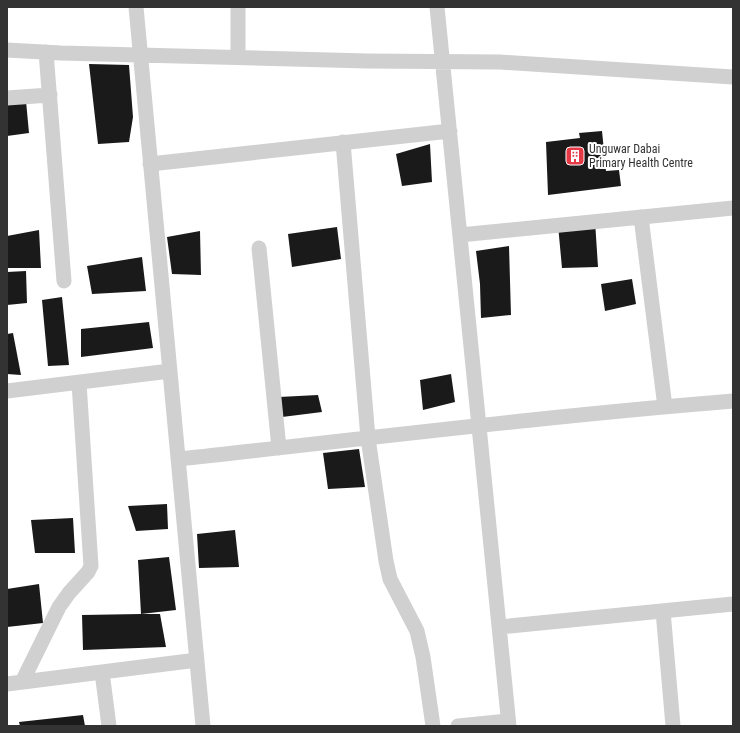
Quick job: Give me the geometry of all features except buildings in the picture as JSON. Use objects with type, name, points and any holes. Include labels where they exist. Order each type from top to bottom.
[{"type":"street","points":[[136,7],[203,726]]},
{"type":"street","points":[[238,7],[238,57]]},
{"type":"street","points":[[437,7],[509,724],[458,726]]},
{"type":"street","points":[[7,50],[140,55],[536,64],[712,77],[733,77]]},
{"type":"street","points":[[46,52],[64,281]]},
{"type":"street","points":[[7,98],[50,95]]},
{"type":"street","points":[[150,164],[450,131]]},
{"type":"street","points":[[343,142],[368,438],[388,573],[390,580],[417,631],[423,657],[434,726]]},
{"type":"street","points":[[460,235],[733,208]]},
{"type":"street","points":[[641,217],[665,406]]},
{"type":"street","points":[[259,248],[280,448]]},
{"type":"street","points":[[7,391],[170,371]]},
{"type":"street","points":[[14,683],[59,607],[69,593],[88,572],[91,566],[79,382]]},
{"type":"street","points":[[178,459],[665,406],[733,401]]},
{"type":"street","points":[[499,627],[733,604]]},
{"type":"street","points":[[663,611],[673,726]]},
{"type":"street","points":[[14,683],[196,660]]},
{"type":"street","points":[[102,672],[109,726]]},
{"type":"place","name":"Unguwar Dabai Primary Health Centre","points":[[575,156]]}]
